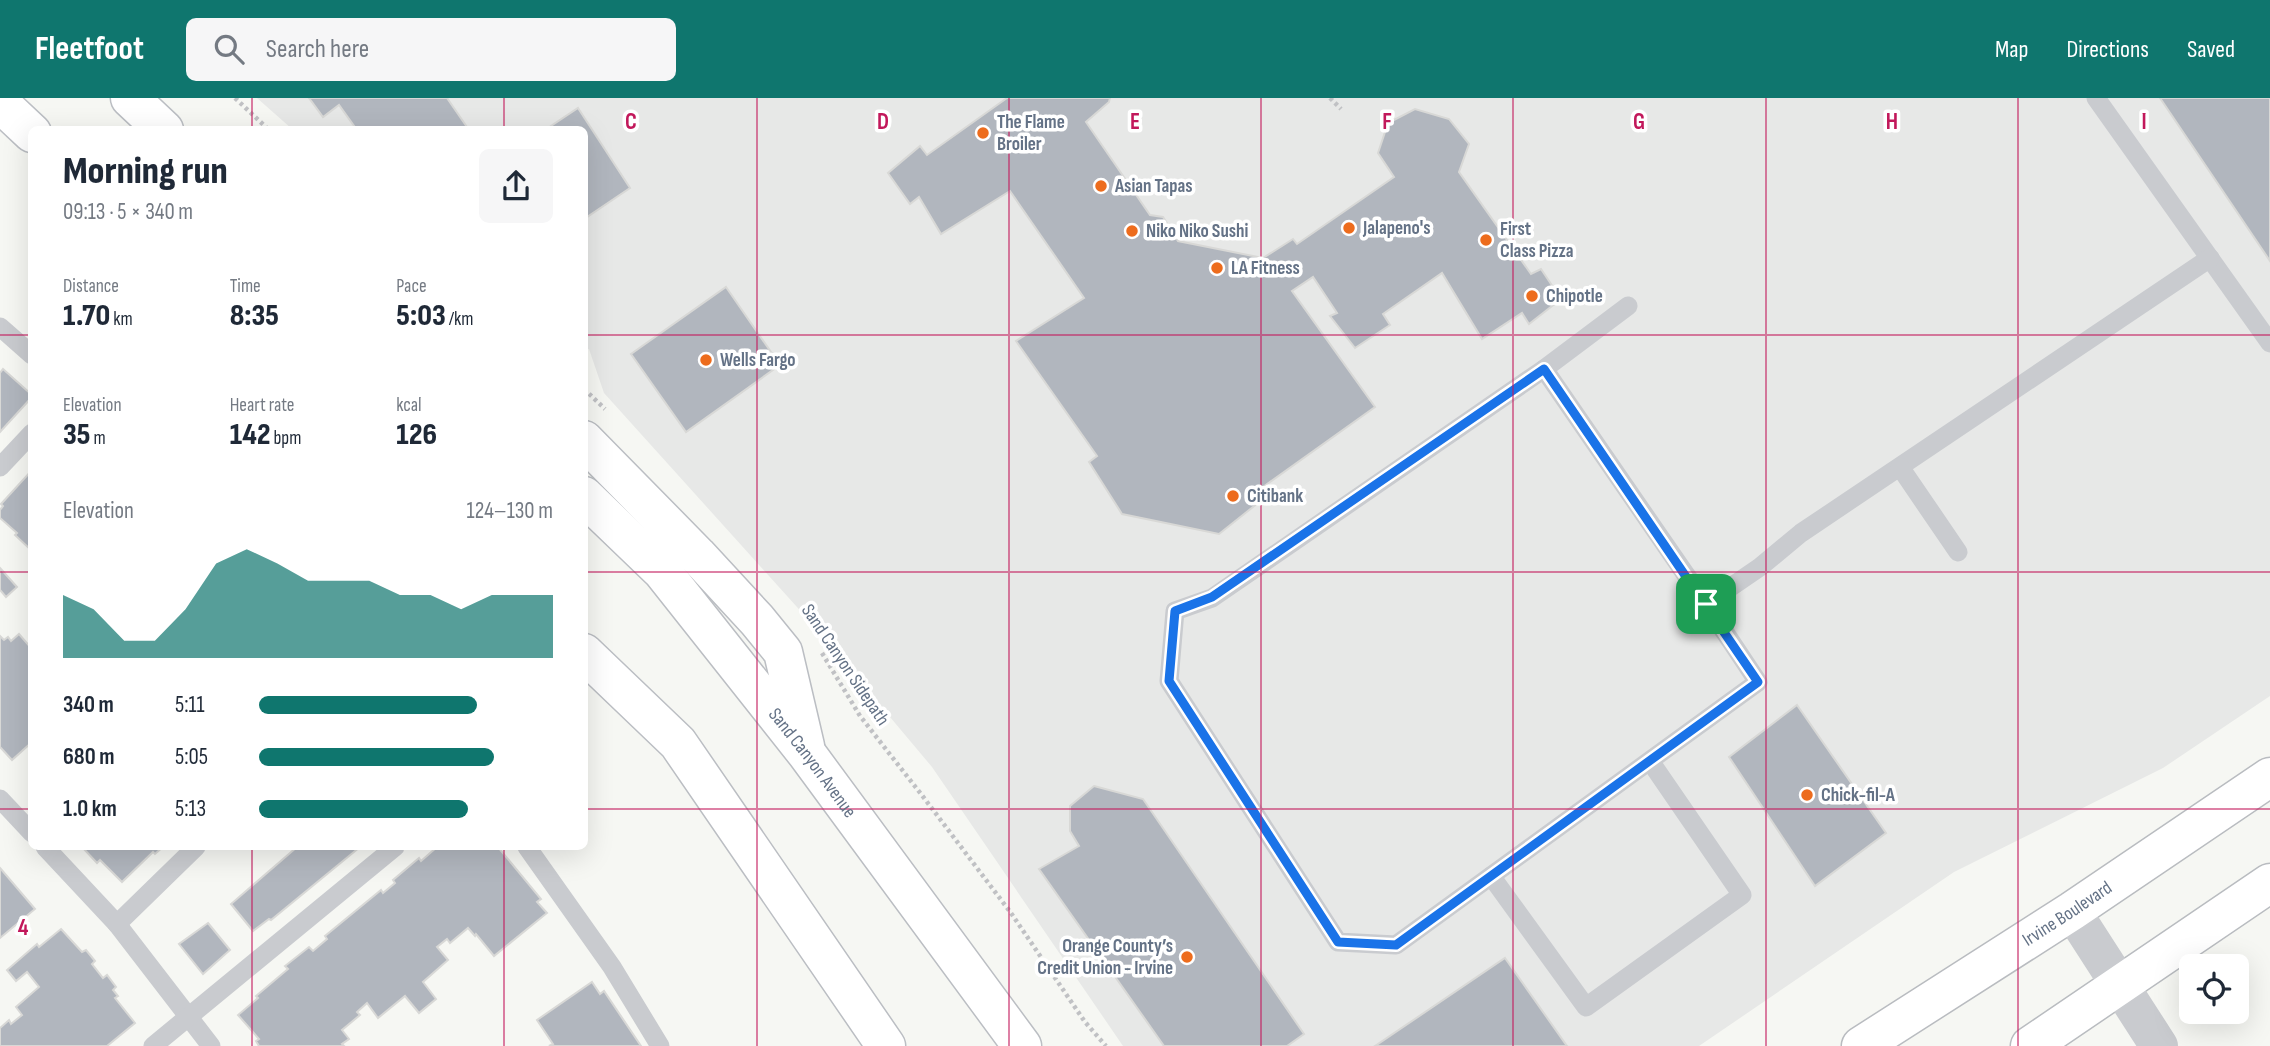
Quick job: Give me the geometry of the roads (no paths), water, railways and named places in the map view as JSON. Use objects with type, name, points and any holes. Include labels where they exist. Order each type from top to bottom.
[{"type":"main road","points":[[130,98],[160,126]]},
{"type":"main road","points":[[0,103],[28,129]]},
{"type":"main road","points":[[599,428],[697,555],[783,652],[807,754]]},
{"type":"main road","name":"Sand Canyon Avenue","points":[[588,500],[662,570],[807,754],[1022,1046]]},
{"type":"main road","points":[[588,657],[678,743],[886,1046]]},
{"type":"main road","name":"Irvine Boulevard","points":[[1861,1046],[2072,911],[2270,777]]},
{"type":"main road","points":[[2030,1046],[2270,883]]},
{"type":"street","points":[[2072,911],[2159,1046]]},
{"type":"lane","points":[[2096,98],[2270,342]]},
{"type":"lane","points":[[1706,604],[1760,567],[1801,533],[2210,258]]},
{"type":"lane","points":[[1544,369],[1758,682],[1396,945],[1338,942],[1169,681],[1175,611],[1212,597],[1544,369],[1628,306]]},
{"type":"lane","points":[[0,327],[28,352]]},
{"type":"lane","points":[[0,467],[28,437]]},
{"type":"lane","points":[[1900,467],[1958,552]]},
{"type":"lane","points":[[1491,876],[1586,1007],[1682,939],[1742,895],[1650,761]]},
{"type":"lane","points":[[0,799],[28,829]]},
{"type":"lane","points":[[48,850],[117,924],[211,1046]]},
{"type":"lane","points":[[117,924],[193,850]]},
{"type":"lane","points":[[153,1046],[391,850]]},
{"type":"lane","points":[[529,850],[612,967],[660,1046]]},
{"type":"place","name":"The Flame Broiler","points":[[983,133]]},
{"type":"place","name":"Asian Tapas","points":[[1101,186]]},
{"type":"place","name":"Jalapeno's","points":[[1349,228]]},
{"type":"place","name":"Niko Niko Sushi","points":[[1132,231]]},
{"type":"place","name":"First Class Pizza","points":[[1486,240]]},
{"type":"place","name":"LA Fitness","points":[[1217,268]]},
{"type":"place","name":"Chipotle","points":[[1532,296]]},
{"type":"place","name":"Wells Fargo","points":[[706,360]]},
{"type":"place","name":"Citibank","points":[[1233,496]]},
{"type":"place","name":"Chick-fil-A","points":[[1807,795]]},
{"type":"place","name":"Orange County’s Credit Union - Irvine","points":[[1187,957]]}]
